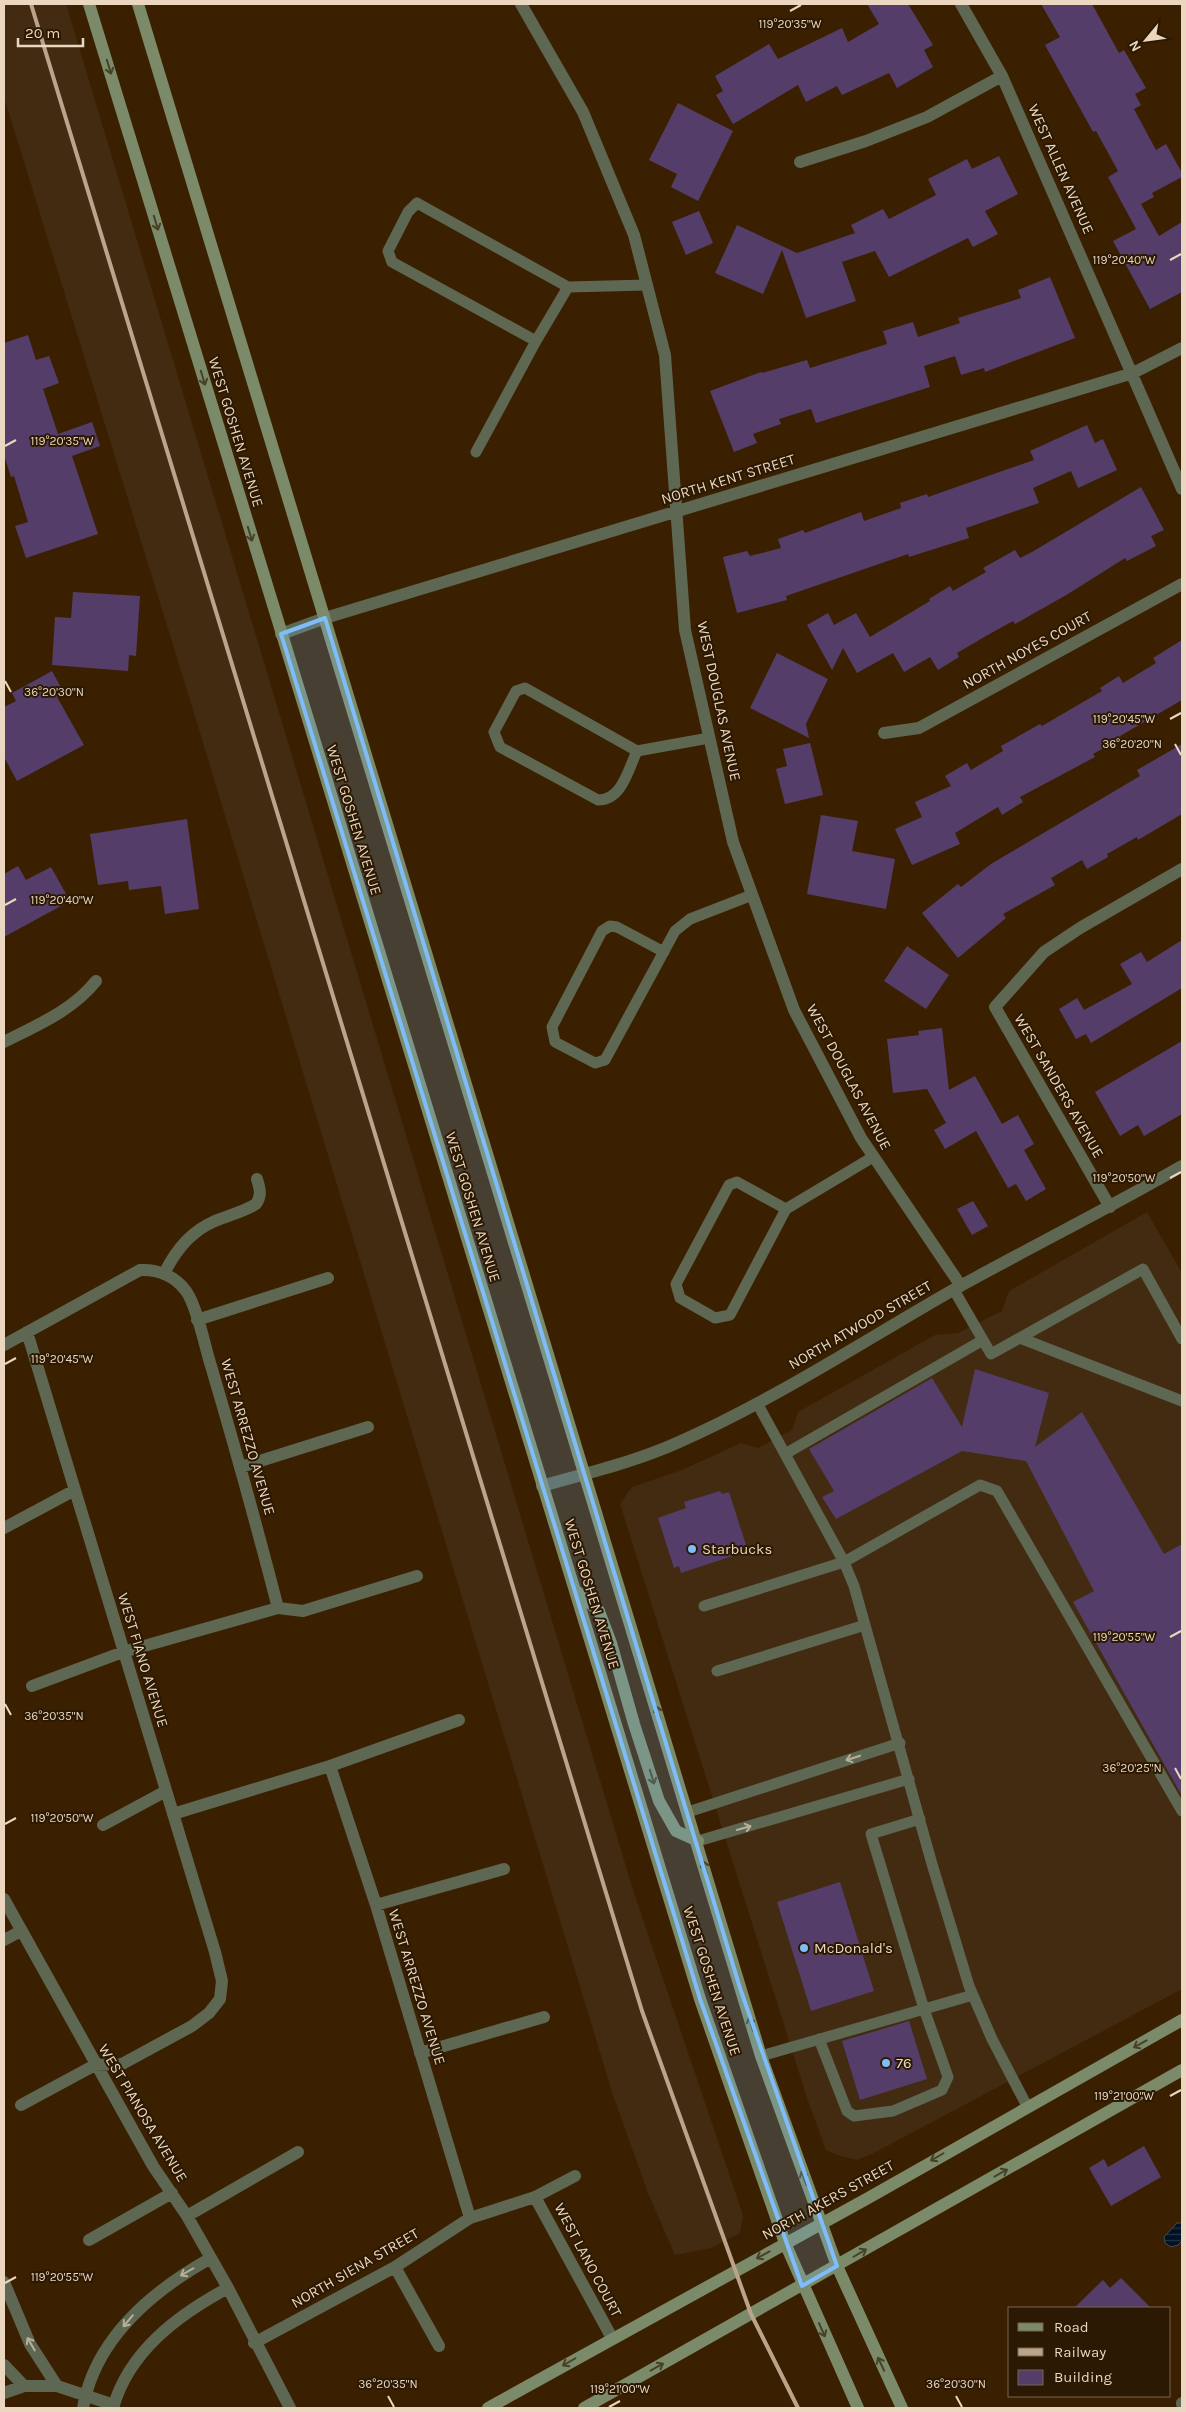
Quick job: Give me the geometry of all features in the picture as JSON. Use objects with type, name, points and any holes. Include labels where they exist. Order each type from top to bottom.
[{"type":"main road","name":"WEST GOSHEN AVENUE","points":[[89,4],[700,1999],[785,2243],[802,2286],[858,2408]]},
{"type":"main road","name":"WEST GOSHEN AVENUE","points":[[138,4],[584,1474],[698,1842],[761,2056],[837,2266],[902,2408]]},
{"type":"main road","points":[[574,1590],[599,1611],[611,1643],[634,1724],[659,1801],[676,1831],[698,1842]]},
{"type":"main road","name":"NORTH AKERS STREET","points":[[488,2408],[1182,2020]]},
{"type":"main road","points":[[584,2408],[1182,2070]]},
{"type":"street","name":"WEST DOUGLAS AVENUE","points":[[521,4],[583,112],[634,235],[665,355],[685,630],[733,842],[794,1010],[861,1138],[957,1288]]},
{"type":"street","name":"WEST ALLEN AVENUE","points":[[961,4],[1002,76],[1182,489]]},
{"type":"street","points":[[800,162],[866,141],[927,117],[1002,76]]},
{"type":"street","name":"NORTH KENT STREET","points":[[281,634],[325,618],[1133,373],[1182,348]]},
{"type":"street","name":"NORTH NOYES COURT","points":[[884,733],[919,728],[1182,584]]},
{"type":"street","name":"WEST SANDERS AVENUE","points":[[1110,1207],[995,1007],[1044,952],[1080,928],[1182,869]]},
{"type":"street","points":[[4,1042],[69,1006],[87,992],[96,981]]},
{"type":"street","name":"NORTH ATWOOD STREET","points":[[542,1486],[677,1443],[757,1403],[957,1288],[1110,1207],[1182,1166]]},
{"type":"street","points":[[4,1345],[128,1275],[150,1269],[164,1274],[171,1259],[191,1236],[214,1222],[256,1204],[260,1191],[257,1179]]},
{"type":"street","name":"WEST ARREZZO AVENUE","points":[[164,1274],[177,1280],[187,1293],[197,1320],[241,1467],[278,1608]]},
{"type":"street","points":[[197,1320],[328,1278]]},
{"type":"street","name":"WEST FIANO AVENUE","points":[[27,1332],[215,1952],[222,1981],[220,1999],[210,2013],[192,2026],[122,2064],[95,2065]]},
{"type":"street","points":[[241,1467],[368,1427]]},
{"type":"street","points":[[4,1528],[74,1491]]},
{"type":"street","points":[[32,1686],[123,1652],[278,1608],[302,1611],[417,1576]]},
{"type":"street","points":[[173,1814],[330,1766],[459,1720]]},
{"type":"street","name":"WEST ARREZZO AVENUE","points":[[330,1766],[376,1905],[470,2218]]},
{"type":"street","points":[[103,1825],[166,1791]]},
{"type":"street","points":[[376,1905],[504,1869]]},
{"type":"street","name":"WEST PIANOSA AVENUE","points":[[4,1899],[153,2166],[187,2216],[228,2288],[254,2343],[290,2408]]},
{"type":"street","points":[[4,1940],[21,1931]]},
{"type":"street","points":[[420,2053],[544,2017]]},
{"type":"street","points":[[21,2105],[95,2065]]},
{"type":"street","points":[[187,2216],[298,2152]]},
{"type":"street","name":"NORTH SIENA STREET","points":[[254,2343],[395,2267],[470,2218],[535,2197],[575,2176]]},
{"type":"street","points":[[89,2240],[172,2193]]},
{"type":"street","name":"WEST LANO COURT","points":[[535,2197],[612,2338]]},
{"type":"street","points":[[84,2402],[97,2366],[129,2319],[163,2288],[211,2258]]},
{"type":"street","points":[[395,2267],[439,2346]]},
{"type":"street","points":[[4,2282],[30,2344],[56,2386],[84,2402],[114,2406],[126,2378],[158,2335],[188,2310],[228,2288]]},
{"type":"street","points":[[4,2365],[24,2386]]},
{"type":"street","points":[[4,2393],[24,2386],[56,2386]]},
{"type":"lane","points":[[536,341],[392,262],[388,252],[408,212],[417,203],[568,287],[647,285]]},
{"type":"lane","points":[[476,452],[536,341],[568,287]]},
{"type":"lane","points":[[637,751],[617,794],[608,800],[598,800],[500,747],[494,732],[516,691],[525,688],[637,751],[709,738]]},
{"type":"lane","points":[[664,952],[617,927],[610,926],[602,932],[552,1027],[555,1042],[595,1063],[606,1060],[664,952],[675,931],[690,919],[752,895]]},
{"type":"lane","points":[[786,1209],[737,1182],[729,1185],[676,1284],[680,1298],[715,1318],[730,1315],[786,1209],[873,1157]]},
{"type":"lane","points":[[957,1288],[991,1354],[1143,1269],[1182,1339]]},
{"type":"lane","points":[[1020,1338],[1182,1401]]},
{"type":"lane","points":[[786,1454],[983,1340]]},
{"type":"lane","points":[[757,1403],[844,1562],[865,1625],[900,1744],[949,1922],[974,1995],[992,2039],[1027,2106]]},
{"type":"lane","points":[[704,1606],[844,1562],[980,1484],[997,1491],[1182,1811]]},
{"type":"lane","points":[[717,1672],[865,1625]]},
{"type":"lane","points":[[688,1812],[900,1744]]},
{"type":"lane","points":[[698,1842],[909,1779]]},
{"type":"lane","points":[[819,2039],[847,2112],[854,2116],[866,2116],[893,2111],[942,2090],[948,2077],[924,2010],[871,1834],[920,1819]]},
{"type":"lane","points":[[761,2056],[974,1995]]},
{"type":"lane","points":[[1166,2080],[1182,2061]]},
{"type":"highlighted area","points":[[325,618],[740,1988],[837,2266],[802,2286],[700,1999],[281,634]]},
{"type":"shaded area","points":[[4,4],[66,4],[633,1890],[743,2215],[740,2233],[711,2248],[675,2255],[648,2193],[612,2092],[194,713],[4,97]]},
{"type":"shaded area","points":[[1147,1212],[1182,1273],[1182,1989],[872,2154],[857,2160],[840,2156],[826,2150],[808,2101],[620,1504],[632,1487],[682,1470],[741,1443],[758,1448],[792,1430],[798,1412],[935,1335],[958,1333],[1002,1311],[1009,1291]]},
{"type":"water","points":[[1177,2223],[1182,2223],[1182,2241],[1178,2245],[1171,2247],[1165,2243],[1164,2237]]},
{"type":"building","points":[[867,4],[908,4],[933,45],[924,50],[933,67],[897,88],[889,73],[842,95],[837,86],[806,102],[798,85],[733,124],[716,95],[723,91],[715,76],[769,44],[778,59],[842,28],[848,42],[879,24]]},
{"type":"building","points":[[1041,4],[1092,4],[1119,53],[1124,50],[1146,88],[1135,94],[1141,105],[1134,109],[1156,150],[1166,144],[1182,173],[1182,177],[1152,193],[1154,197],[1141,204],[1159,236],[1182,222],[1182,292],[1150,309],[1113,241],[1136,229],[1108,177],[1118,171],[1096,131],[1093,132],[1045,45],[1060,37]]},
{"type":"building","points":[[678,103],[733,131],[698,201],[671,187],[677,174],[649,160]]},
{"type":"building","points":[[999,156],[1018,194],[985,211],[998,234],[973,247],[968,238],[889,277],[875,251],[842,262],[856,301],[806,318],[782,250],[763,294],[715,273],[737,225],[797,253],[855,233],[851,225],[883,209],[889,219],[936,195],[928,179],[967,159],[972,169]]},
{"type":"building","points":[[699,211],[713,243],[686,255],[672,222]]},
{"type":"building","points":[[1050,277],[1075,338],[985,372],[984,368],[961,375],[955,356],[924,366],[930,387],[816,423],[811,409],[779,419],[781,424],[753,434],[757,443],[734,452],[710,391],[761,372],[807,360],[810,368],[887,344],[883,331],[913,322],[918,337],[960,323],[958,318],[1021,298],[1018,290]]},
{"type":"building","points":[[28,335],[36,360],[49,356],[59,383],[43,389],[58,434],[92,422],[100,446],[72,456],[98,534],[26,558],[15,526],[28,522],[14,476],[11,477],[4,455],[4,343]]},
{"type":"building","points":[[1087,425],[1095,443],[1103,439],[1117,470],[1078,488],[1071,471],[1033,488],[1039,503],[966,528],[969,538],[909,557],[908,554],[786,596],[787,600],[737,613],[723,557],[747,551],[750,556],[781,548],[778,539],[803,530],[805,533],[861,512],[864,521],[901,508],[900,503],[927,494],[928,497],[1034,460],[1030,451]]},
{"type":"building","points":[[1141,487],[1164,530],[1151,536],[1156,546],[1127,561],[1125,558],[1068,594],[1015,624],[1013,621],[986,636],[957,653],[959,657],[938,670],[930,657],[904,672],[893,653],[857,673],[843,648],[832,670],[807,625],[828,613],[834,625],[856,613],[870,637],[930,601],[929,599],[950,586],[953,591],[986,572],[983,568],[1015,550],[1020,558],[1032,552]]},
{"type":"building","points":[[73,592],[140,596],[136,656],[129,655],[128,671],[52,665],[55,617],[71,618]]},
{"type":"building","points":[[1182,640],[1182,700],[1120,736],[1121,738],[1093,754],[1095,757],[1020,797],[1023,802],[1002,815],[998,807],[955,833],[960,844],[912,865],[895,829],[922,817],[915,802],[951,786],[945,776],[967,763],[971,770],[1003,751],[1001,746],[1040,724],[1042,726],[1102,691],[1100,688],[1119,676],[1123,683],[1156,663],[1153,658]]},
{"type":"building","points":[[777,653],[828,679],[806,724],[809,738],[750,708]]},
{"type":"building","points":[[52,671],[64,693],[57,697],[84,745],[17,781],[4,757],[4,707],[16,701],[12,693]]},
{"type":"building","points":[[810,743],[823,795],[785,804],[776,769],[787,766],[783,749]]},
{"type":"building","points":[[1182,744],[1182,814],[1138,840],[1137,837],[1107,854],[1108,857],[1087,869],[1082,860],[1051,878],[1055,885],[1003,914],[1006,918],[958,958],[922,913],[958,884],[961,887],[991,864],[1140,776],[1137,770]]},
{"type":"building","points":[[821,815],[858,821],[852,851],[895,859],[886,909],[807,894]]},
{"type":"building","points":[[187,819],[199,909],[165,914],[161,886],[129,890],[128,881],[98,885],[90,834]]},
{"type":"building","points":[[18,866],[26,880],[51,867],[70,901],[4,937],[4,874]]},
{"type":"building","points":[[1182,940],[1182,988],[1091,1043],[1086,1034],[1076,1039],[1059,1009],[1077,998],[1084,1010],[1132,984],[1120,964],[1141,952],[1147,962]]},
{"type":"building","points":[[907,946],[949,975],[926,1009],[884,981]]},
{"type":"building","points":[[942,1028],[949,1090],[975,1076],[1002,1124],[1018,1115],[1034,1144],[1024,1150],[1046,1189],[1026,1201],[1016,1184],[1008,1188],[976,1131],[945,1149],[934,1130],[946,1123],[927,1089],[893,1093],[887,1039],[919,1035],[918,1031]]},
{"type":"building","points":[[1182,1041],[1182,1114],[1144,1136],[1138,1125],[1120,1136],[1095,1092]]},
{"type":"building","points":[[973,1201],[988,1226],[972,1235],[957,1209]]},
{"type":"building","points":[[975,1369],[1049,1393],[1035,1447],[1082,1412],[1164,1554],[1182,1544],[1182,1796],[1073,1602],[1094,1591],[1026,1461],[962,1451],[836,1519],[822,1497],[834,1491],[809,1449],[932,1378],[962,1427]]},
{"type":"building","points":[[720,1491],[722,1494],[729,1492],[748,1551],[681,1573],[679,1566],[674,1568],[658,1518],[686,1508],[684,1502]]},
{"type":"building","points":[[840,1882],[874,1991],[811,2011],[777,1902]]},
{"type":"building","points":[[909,2021],[927,2079],[860,2100],[842,2041]]},
{"type":"building","points":[[1144,2146],[1161,2177],[1111,2206],[1089,2168],[1104,2159],[1108,2167]]},
{"type":"building","points":[[1121,2278],[1150,2307],[1075,2307],[1103,2280],[1110,2288]]},
{"type":"railway","points":[[31,4],[642,2011],[751,2314],[798,2408]]},
{"type":"place","name":"Starbucks","points":[[692,1549]]},
{"type":"place","name":"McDonald's","points":[[804,1948]]},
{"type":"place","name":"76","points":[[886,2063]]}]
